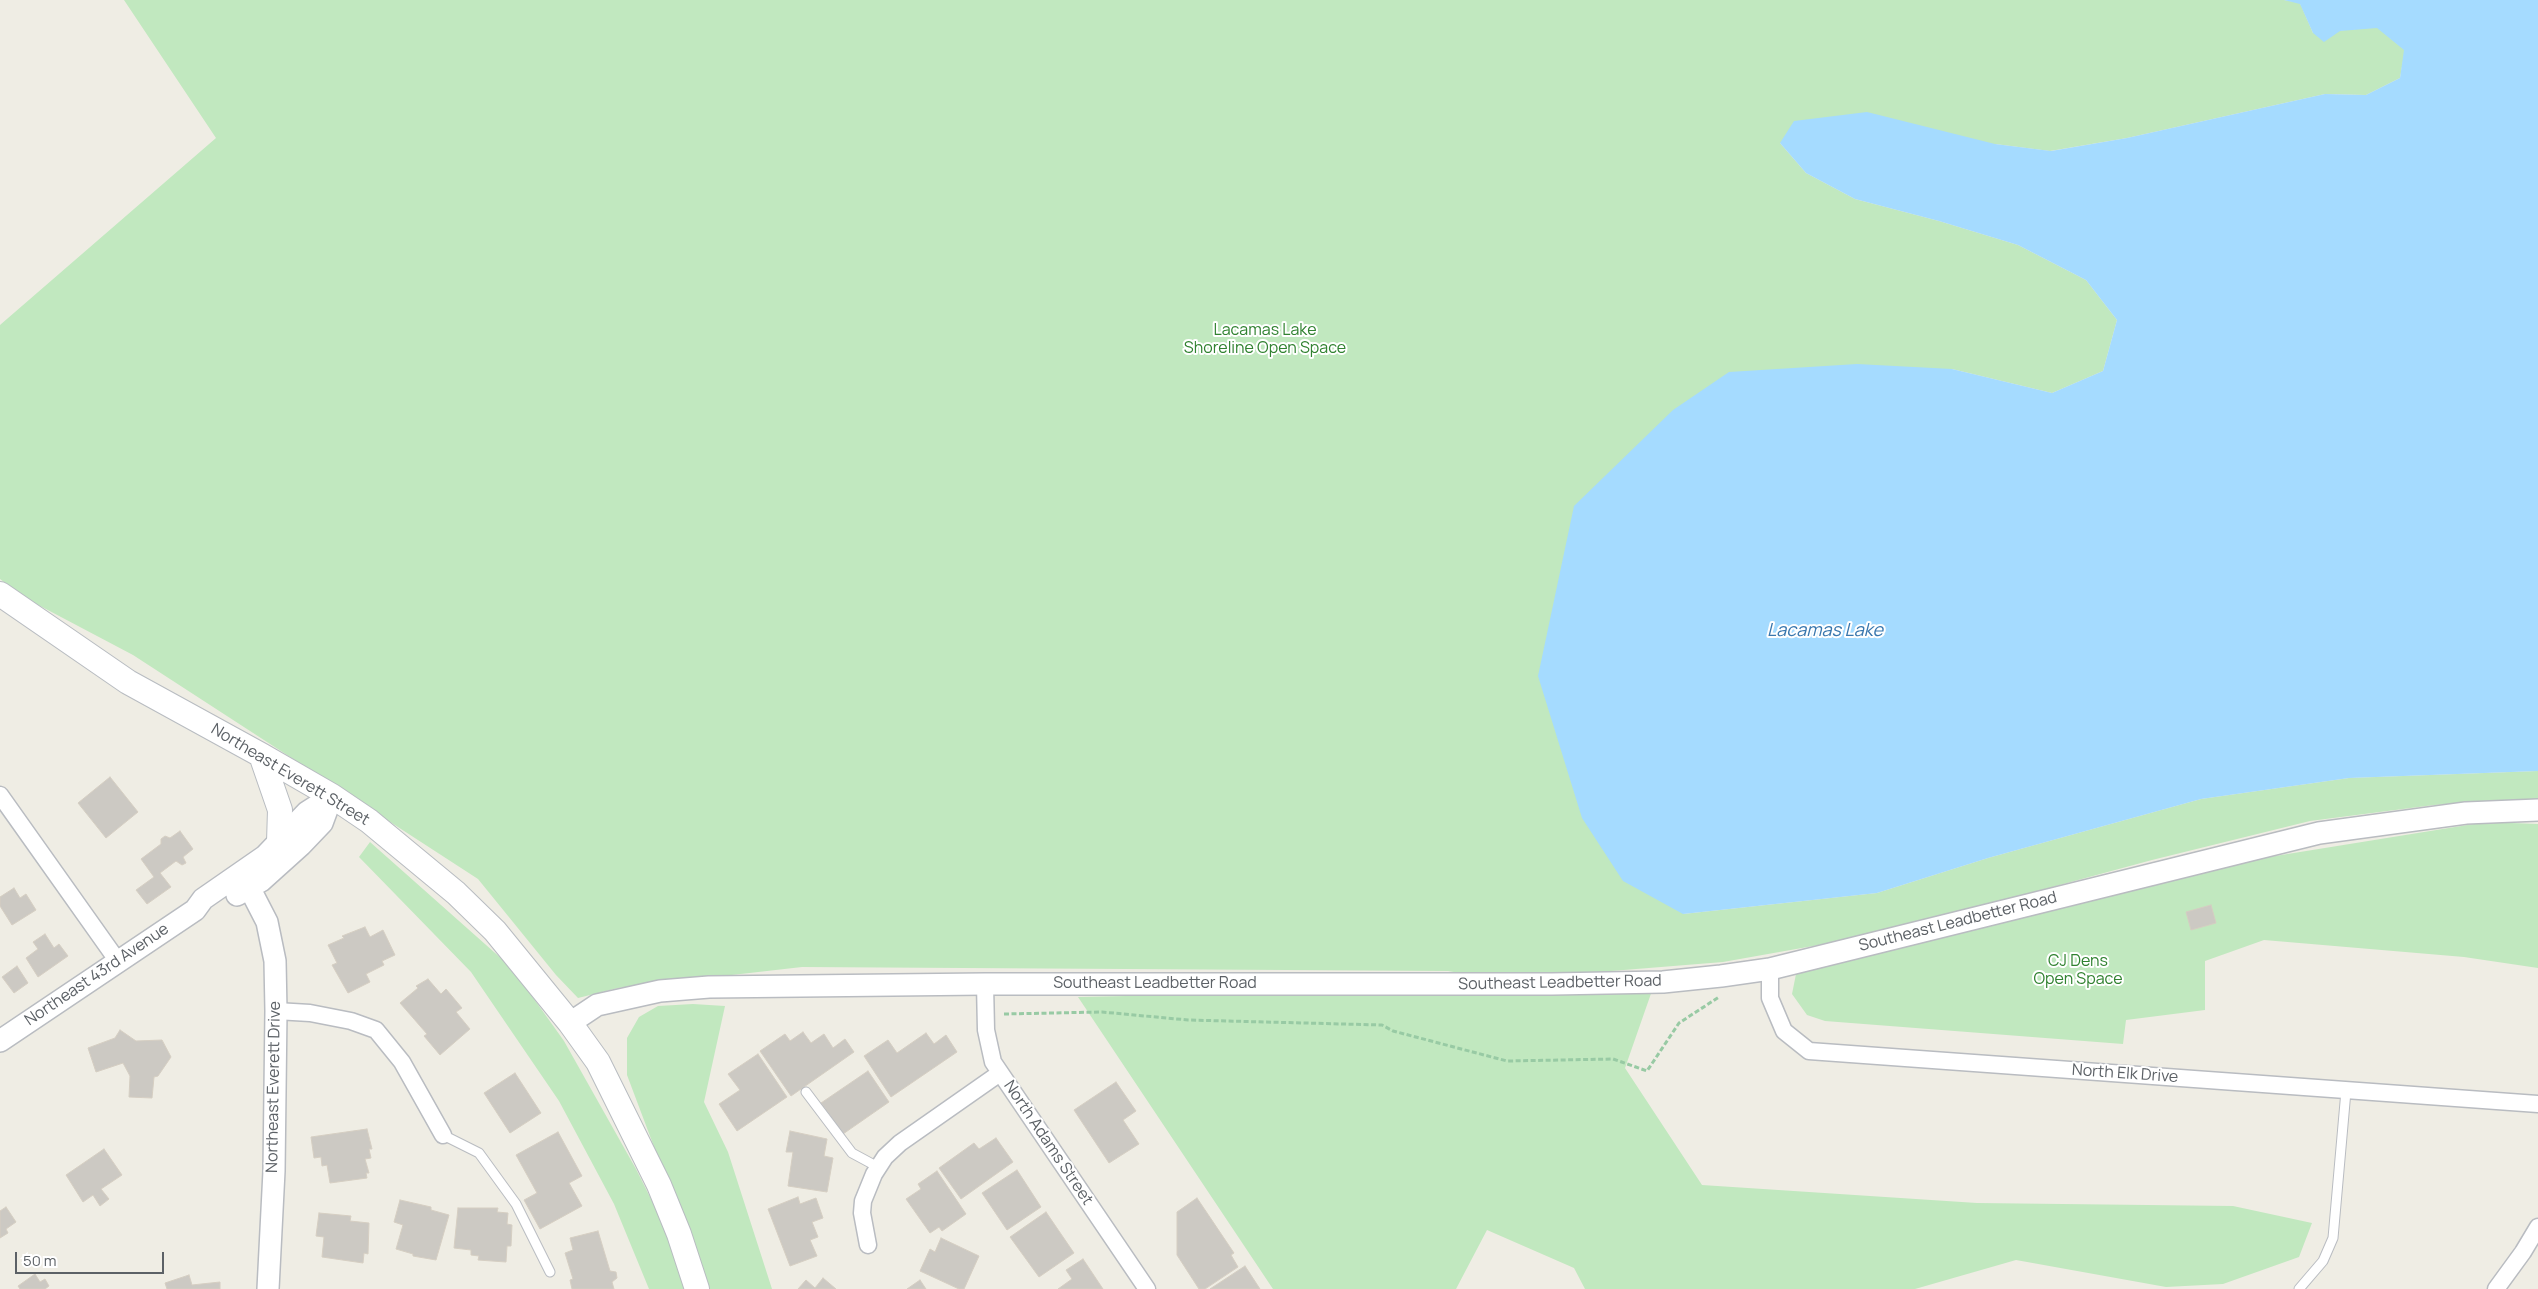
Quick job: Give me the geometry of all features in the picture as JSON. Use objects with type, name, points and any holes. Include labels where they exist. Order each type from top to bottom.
[{"type":"main road","name":"Northeast Everett Street","points":[[0,594],[128,682],[332,796],[390,837],[456,893],[495,930],[570,1023],[598,1062],[645,1155],[679,1234],[697,1289]]},
{"type":"main road","points":[[261,755],[280,810],[279,842]]},
{"type":"street","points":[[0,794],[117,960]]},
{"type":"street","name":"Northeast 43rd Avenue","points":[[0,1041],[117,960],[195,910],[203,899],[252,866],[279,842],[307,812],[332,796]]},
{"type":"street","name":"Northeast 43rd Avenue","points":[[195,910],[209,908],[250,889],[290,856],[322,823],[332,796]]},
{"type":"street","name":"Southeast Leadbetter Road","points":[[570,1023],[598,1005],[685,988],[756,985],[1552,984],[1663,982],[1722,976],[1770,969],[2319,833],[2393,821],[2466,813],[2538,810]]},
{"type":"street","name":"Northeast Everett Drive","points":[[250,889],[267,922],[272,942],[276,1011],[274,1171],[268,1289]]},
{"type":"street","name":"North Elk Drive","points":[[1770,969],[1770,998],[1784,1031],[1808,1051],[2538,1104]]},
{"type":"street","name":"North Adams Street","points":[[985,984],[990,1052],[1000,1074],[1147,1289]]},
{"type":"street","points":[[276,1011],[310,1013],[351,1021],[376,1030],[402,1062],[443,1135]]},
{"type":"street","points":[[868,1245],[862,1213],[863,1200],[867,1187],[878,1166],[900,1143],[1000,1074]]},
{"type":"street","points":[[2496,1289],[2523,1252],[2538,1227]]},
{"type":"lane","points":[[2299,1289],[2323,1261],[2333,1238],[2346,1091]]},
{"type":"lane","points":[[806,1092],[852,1154],[878,1166]]},
{"type":"lane","points":[[443,1135],[479,1152],[516,1204],[550,1272]]},
{"type":"path","points":[[986,1014],[1102,1012],[1188,1020],[1382,1025],[1393,1031],[1507,1061],[1613,1058],[1647,1071],[1680,1023],[1719,997],[1722,976]]},
{"type":"green space","name":"Lacamas Lake Shoreline Open Space","points":[[124,0],[2284,0],[2300,3],[2313,33],[2377,27],[2405,50],[2400,78],[2366,95],[2325,94],[2127,138],[2050,151],[1995,144],[1780,143],[1806,173],[1855,199],[1939,221],[2018,245],[2086,280],[2117,320],[2103,371],[2052,393],[1952,369],[1683,914],[1877,893],[1988,858],[2201,799],[2349,778],[2538,771],[2538,799],[2434,805],[2310,821],[2152,860],[1875,935],[1723,962],[1500,980],[1448,971],[802,967],[618,988],[578,998],[556,975],[478,879],[133,655],[25,598],[0,579],[0,325],[216,138]]},
{"type":"green space","name":"CJ Dens Open Space","points":[[2486,822],[2538,824],[2538,968],[2464,957],[2264,940],[2205,961],[2205,1010],[2126,1020],[2123,1044],[1825,1021],[1807,1015],[1792,994],[1797,969],[2207,867]]},
{"type":"green space","points":[[370,842],[512,968],[564,1041],[636,1169],[670,1237],[686,1289],[649,1289],[614,1204],[559,1101],[471,972],[359,857]]},
{"type":"green space","points":[[1654,985],[1625,1068],[1702,1185],[1977,1203],[2233,1206],[2312,1223],[2299,1257],[2223,1284],[2166,1287],[2016,1260],[1915,1289],[1585,1289],[1574,1268],[1487,1230],[1456,1289],[1273,1289],[1078,997]]},
{"type":"green space","points":[[693,1004],[725,1006],[704,1102],[728,1152],[772,1289],[703,1289],[688,1237],[627,1075],[627,1038],[639,1017],[658,1006]]},
{"type":"water","name":"Lacamas Lake","points":[[2284,0],[2538,0],[2538,771],[2349,778],[2201,799],[1988,858],[1877,893],[1683,914],[1623,881],[1582,818],[1538,676],[1574,506],[1673,410],[1729,372],[1857,364],[1952,369],[2052,393],[2103,371],[2117,320],[2086,280],[2018,245],[1939,221],[1855,199],[1806,173],[1780,143],[1794,121],[1867,112],[1995,144],[2051,151],[2127,138],[2325,94],[2366,95],[2400,78],[2404,50],[2377,28],[2340,31],[2324,42],[2313,33],[2300,4]]},
{"type":"building","points":[[110,777],[138,812],[106,838],[78,803]]},
{"type":"building","points":[[180,831],[193,849],[183,857],[186,863],[182,865],[176,861],[160,873],[171,887],[147,904],[136,890],[154,877],[141,859],[161,844],[161,839],[165,836],[170,838]]},
{"type":"building","points":[[14,888],[20,898],[26,894],[36,910],[12,925],[0,906],[0,897]]},
{"type":"building","points":[[2211,905],[2216,923],[2191,930],[2186,912]]},
{"type":"building","points":[[365,927],[370,937],[383,930],[395,955],[382,961],[384,965],[366,974],[370,982],[348,993],[332,965],[337,963],[328,945],[344,938],[342,936]]},
{"type":"building","points":[[45,934],[54,948],[59,944],[68,956],[38,977],[26,958],[38,949],[33,942]]},
{"type":"building","points":[[17,966],[28,983],[14,993],[2,977]]},
{"type":"building","points":[[428,979],[441,994],[446,989],[462,1008],[456,1012],[470,1029],[440,1055],[424,1036],[427,1034],[400,1003],[418,988],[416,986]]},
{"type":"building","points":[[120,1030],[136,1041],[162,1040],[171,1057],[158,1076],[154,1077],[152,1098],[129,1097],[130,1076],[123,1063],[96,1072],[88,1048],[115,1038]]},
{"type":"building","points":[[803,1032],[811,1043],[824,1034],[833,1048],[845,1039],[854,1052],[791,1096],[760,1051],[785,1034],[790,1041]]},
{"type":"building","points":[[926,1033],[934,1044],[946,1035],[957,1052],[891,1097],[864,1056],[888,1040],[897,1053]]},
{"type":"building","points":[[758,1054],[787,1097],[737,1131],[719,1104],[740,1090],[728,1074]]},
{"type":"building","points":[[868,1071],[889,1102],[843,1134],[821,1103]]},
{"type":"building","points":[[515,1073],[541,1113],[510,1133],[484,1093]]},
{"type":"building","points":[[1116,1082],[1136,1111],[1123,1120],[1139,1144],[1109,1163],[1074,1110]]},
{"type":"building","points":[[367,1129],[372,1149],[369,1149],[371,1158],[365,1159],[369,1173],[366,1173],[367,1178],[330,1183],[327,1165],[322,1166],[321,1157],[314,1158],[311,1137]]},
{"type":"building","points":[[790,1131],[827,1139],[824,1156],[833,1158],[827,1192],[788,1186],[793,1152],[786,1152]]},
{"type":"building","points":[[558,1132],[582,1176],[569,1183],[582,1206],[540,1229],[524,1200],[537,1193],[516,1155]]},
{"type":"building","points":[[996,1138],[1013,1162],[961,1199],[939,1168],[974,1143],[979,1149]]},
{"type":"building","points":[[104,1149],[122,1175],[101,1189],[109,1199],[100,1206],[93,1195],[83,1202],[66,1175]]},
{"type":"building","points":[[1017,1170],[1041,1207],[1007,1230],[982,1193]]},
{"type":"building","points":[[937,1171],[966,1214],[942,1231],[939,1227],[930,1233],[906,1199],[921,1189],[918,1184]]},
{"type":"building","points":[[798,1197],[800,1204],[816,1198],[823,1218],[812,1222],[818,1237],[810,1240],[817,1256],[790,1266],[768,1209]]},
{"type":"building","points":[[1197,1198],[1234,1253],[1231,1255],[1238,1267],[1205,1289],[1199,1289],[1177,1255],[1177,1212]]},
{"type":"building","points":[[400,1200],[431,1207],[431,1210],[449,1215],[436,1260],[413,1256],[413,1254],[396,1249],[403,1225],[394,1222]]},
{"type":"building","points":[[6,1207],[16,1222],[6,1229],[8,1233],[0,1238],[0,1211]]},
{"type":"building","points":[[458,1208],[498,1208],[497,1212],[508,1213],[507,1224],[512,1225],[511,1246],[507,1246],[506,1262],[478,1260],[479,1256],[471,1255],[471,1250],[454,1248]]},
{"type":"building","points":[[1046,1212],[1074,1253],[1039,1277],[1010,1237]]},
{"type":"building","points":[[319,1213],[351,1216],[350,1221],[369,1223],[368,1254],[364,1253],[363,1263],[322,1257],[324,1237],[316,1236]]},
{"type":"building","points":[[598,1231],[610,1271],[616,1272],[617,1278],[612,1282],[614,1289],[572,1289],[570,1280],[573,1279],[565,1253],[573,1250],[570,1238]]},
{"type":"building","points":[[941,1238],[979,1256],[964,1289],[959,1289],[920,1271],[930,1249],[935,1252]]},
{"type":"building","points":[[1083,1259],[1103,1289],[1058,1289],[1072,1279],[1066,1270]]},
{"type":"building","points":[[1245,1266],[1260,1289],[1210,1289]]},
{"type":"building","points":[[35,1274],[40,1282],[45,1279],[49,1286],[45,1289],[20,1289],[18,1286]]},
{"type":"building","points":[[189,1275],[192,1285],[220,1282],[220,1289],[167,1289],[165,1283]]},
{"type":"building","points":[[823,1278],[836,1289],[798,1289],[806,1280],[815,1288]]},
{"type":"building","points":[[920,1280],[926,1289],[907,1289]]}]
